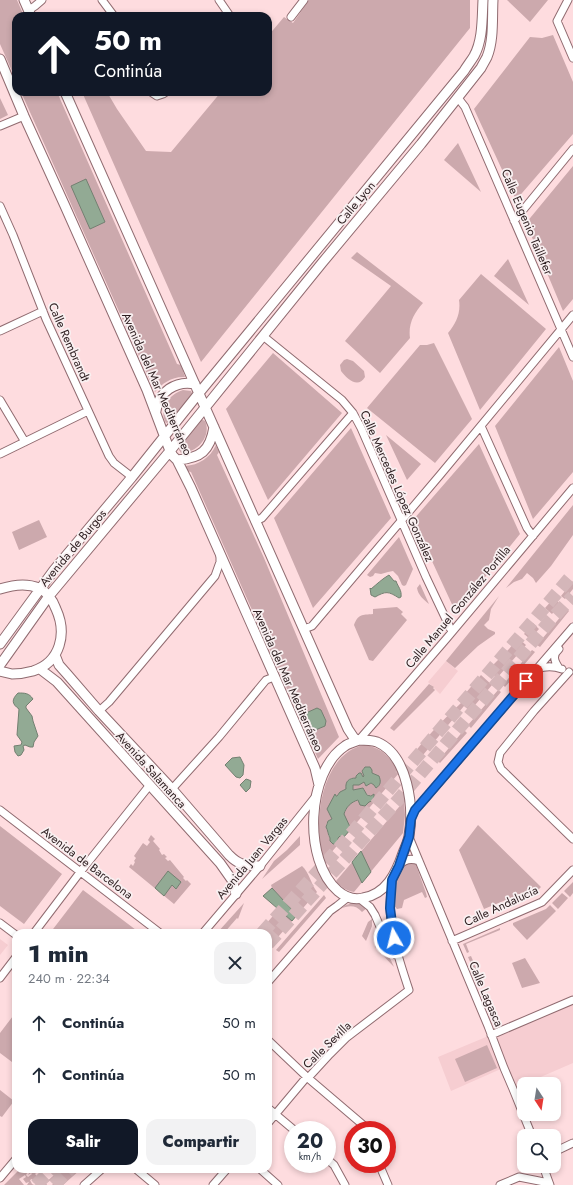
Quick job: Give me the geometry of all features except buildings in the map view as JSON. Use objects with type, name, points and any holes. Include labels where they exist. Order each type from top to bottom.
[{"type":"street","points":[[24,0],[30,12]]},
{"type":"street","points":[[31,12],[42,0]]},
{"type":"street","points":[[102,0],[111,12]]},
{"type":"street","points":[[219,0],[226,12]]},
{"type":"street","points":[[291,17],[304,0]]},
{"type":"street","name":"Calle Lyon","points":[[165,436],[464,71],[475,55],[481,35],[483,0]]},
{"type":"street","name":"Calle Lyon","points":[[205,407],[481,68],[487,56],[492,34],[493,0]]},
{"type":"street","points":[[568,0],[557,21],[573,58]]},
{"type":"street","name":"Avenida del Mar Mediterráneo","points":[[0,59],[12,88]]},
{"type":"street","name":"Avenida del Mar Mediterráneo","points":[[16,96],[156,411],[170,451],[177,460],[191,488],[315,768],[319,785]]},
{"type":"street","points":[[67,96],[348,729],[354,738],[359,740]]},
{"type":"street","name":"Calle Eugenio Taillefer","points":[[458,98],[465,107],[573,357]]},
{"type":"street","points":[[0,126],[24,116]]},
{"type":"street","points":[[514,221],[573,149]]},
{"type":"street","name":"Calle Rembrandt","points":[[0,206],[43,310],[109,456],[132,477]]},
{"type":"street","points":[[0,331],[43,310]]},
{"type":"street","points":[[304,629],[312,626],[573,315]]},
{"type":"street","name":"Calle Mercedes López González","points":[[263,336],[342,400],[353,413],[452,632]]},
{"type":"street","points":[[156,411],[159,400],[168,390],[174,386],[182,384],[195,384]]},
{"type":"street","points":[[0,400],[25,442]]},
{"type":"street","name":"Avenida de Burgos","points":[[0,665],[49,596],[205,407]]},
{"type":"street","points":[[0,454],[88,411]]},
{"type":"street","points":[[255,521],[262,518],[353,413]]},
{"type":"street","points":[[481,426],[527,528],[533,536]]},
{"type":"street","points":[[177,460],[193,457],[204,451],[211,440],[214,427]]},
{"type":"street","name":"Avenida de Burgos","points":[[0,644],[54,570],[165,436]]},
{"type":"street","name":"Calle Manuel González Portilla","points":[[359,740],[573,488]]},
{"type":"street","points":[[99,711],[109,702],[215,576],[220,562],[220,556]]},
{"type":"street","points":[[215,576],[228,574]]},
{"type":"street","points":[[0,589],[12,585],[40,588],[49,596],[56,609],[61,623],[62,638],[55,655],[40,669],[19,674],[0,671]]},
{"type":"street","points":[[411,819],[415,810],[420,804],[573,627]]},
{"type":"street","points":[[559,668],[554,657],[556,651],[566,639],[567,634]]},
{"type":"street","name":"Avenida Salamanca","points":[[55,655],[62,668],[99,711],[172,789],[236,862],[244,865],[260,866]]},
{"type":"street","points":[[535,670],[542,667],[559,668],[571,673],[534,712],[500,752],[498,762],[501,769],[573,839]]},
{"type":"street","name":"Avenida Salamanca","points":[[40,669],[57,682],[223,867],[232,880],[236,894]]},
{"type":"street","points":[[172,789],[219,737],[266,680],[274,677]]},
{"type":"street","points":[[359,740],[376,742],[386,747],[394,754],[408,786],[411,819],[409,837],[399,866],[392,880],[377,894],[360,899],[347,898],[338,892],[326,878],[318,859],[314,834],[316,796],[319,785],[330,761],[345,746],[359,740]]},
{"type":"street","points":[[37,929],[149,786]]},
{"type":"street","name":"Avenida Juan Vargas","points":[[206,929],[260,866],[316,796]]},
{"type":"street","name":"Avenida de Barcelona","points":[[0,810],[155,929]]},
{"type":"street","name":"Calle Lagasca","points":[[409,837],[529,1129]]},
{"type":"street","points":[[399,866],[404,861],[409,859],[419,861]]},
{"type":"street","name":"Calle Andalucía","points":[[452,941],[542,902],[573,870]]},
{"type":"street","points":[[392,880],[390,901],[391,917],[398,958]]},
{"type":"street","points":[[272,977],[330,910],[338,906],[347,898]]},
{"type":"street","points":[[360,899],[370,907],[387,943],[398,958]]},
{"type":"street","points":[[0,923],[12,932]]},
{"type":"street","name":"Calle Sevilla","points":[[272,1118],[305,1079],[308,1078],[346,1038],[409,990],[398,958]]},
{"type":"street","points":[[0,978],[12,962]]},
{"type":"street","points":[[491,1035],[573,1000]]},
{"type":"street","points":[[272,1044],[308,1078],[358,1121]]},
{"type":"street","points":[[272,1111],[284,1121]]},
{"type":"street","points":[[561,1149],[573,1143]]},
{"type":"street","points":[[0,1178],[12,1164]]},
{"type":"street","points":[[336,1169],[345,1185]]},
{"type":"street","points":[[84,1185],[98,1173]]},
{"type":"street","points":[[141,1173],[155,1185]]},
{"type":"street","points":[[213,1185],[224,1173]]},
{"type":"street","points":[[264,1173],[278,1185]]},
{"type":"street","points":[[383,1173],[388,1185]]},
{"type":"street","points":[[546,1173],[550,1184]]},
{"type":"street","points":[[500,1185],[519,1177],[550,1184]]},
{"type":"shaded area","points":[[0,0],[17,0],[22,12],[12,12],[12,71],[0,44]]},
{"type":"shaded area","points":[[309,0],[470,0],[470,28],[201,362],[84,96],[109,96],[146,151],[171,152],[218,96],[272,96],[272,31],[284,17],[293,23]]},
{"type":"shaded area","points":[[507,0],[548,0],[530,22]]},
{"type":"shaded area","points":[[553,35],[573,82],[573,134],[516,200],[474,109],[530,37],[542,38]]},
{"type":"shaded area","points":[[23,96],[59,96],[177,364],[181,365],[185,377],[168,381],[155,392]]},
{"type":"shaded area","points":[[0,98],[8,115],[0,119]]},
{"type":"shaded area","points":[[458,143],[481,192],[444,160]]},
{"type":"shaded area","points":[[573,166],[573,299],[563,311],[526,223]]},
{"type":"shaded area","points":[[86,179],[105,222],[90,229],[71,186]]},
{"type":"shaded area","points":[[357,252],[423,303],[412,319],[410,338],[380,373],[345,341],[391,286],[351,258]]},
{"type":"shaded area","points":[[508,259],[529,305],[494,276]]},
{"type":"shaded area","points":[[481,274],[546,329],[480,410],[448,333],[457,318],[459,300]]},
{"type":"shaded area","points":[[434,343],[472,419],[435,463],[367,408],[420,345]]},
{"type":"shaded area","points":[[559,347],[573,381],[573,472],[533,519],[495,426]]},
{"type":"shaded area","points":[[273,353],[342,413],[268,500],[226,409]]},
{"type":"shaded area","points":[[347,359],[353,361],[364,371],[365,377],[362,381],[353,382],[349,380],[341,371],[340,365]]},
{"type":"shaded area","points":[[183,390],[191,391],[193,395],[171,422],[166,423],[163,412],[166,403],[173,395]]},
{"type":"shaded area","points":[[201,419],[205,421],[207,427],[205,438],[197,447],[181,453],[179,447]]},
{"type":"shaded area","points":[[351,428],[391,518],[313,608],[274,518]]},
{"type":"shaded area","points":[[386,435],[421,464],[407,480]]},
{"type":"shaded area","points":[[479,444],[520,534],[456,613],[413,520]]},
{"type":"shaded area","points":[[216,445],[219,452],[217,455],[264,558],[339,737],[318,759],[191,472],[187,471],[185,466],[204,460],[211,454]]},
{"type":"shaded area","points":[[573,505],[573,535],[551,566],[536,583],[527,573],[522,579],[514,582],[506,588]]},
{"type":"shaded area","points":[[39,520],[47,537],[19,550],[12,532]]},
{"type":"shaded area","points":[[399,537],[413,569],[406,585],[402,585],[398,576],[393,571],[381,574],[375,573],[370,577],[367,575]]},
{"type":"shaded area","points":[[389,575],[394,581],[396,581],[401,597],[399,598],[387,593],[375,597],[371,595],[370,588],[371,589]]},
{"type":"shaded area","points":[[573,581],[573,589],[565,599],[561,596]]},
{"type":"shaded area","points":[[420,584],[429,604],[419,593],[417,588]]},
{"type":"shaded area","points":[[499,596],[491,609],[489,620],[484,625],[488,629],[495,632],[495,634],[478,646],[455,668],[446,661]]},
{"type":"shaded area","points":[[554,598],[560,604],[552,614],[545,608]]},
{"type":"shaded area","points":[[397,607],[403,612],[401,614],[407,620],[373,661],[369,660],[354,625],[357,619],[361,616],[373,614],[373,609]]},
{"type":"shaded area","points":[[567,609],[569,611],[540,647],[537,645]]},
{"type":"shaded area","points":[[533,623],[539,629],[530,639],[524,634]]},
{"type":"shaded area","points":[[518,638],[526,645],[497,678],[488,670]]},
{"type":"shaded area","points":[[532,650],[535,652],[505,687],[503,685]]},
{"type":"shaded area","points":[[446,661],[458,671],[440,694],[428,682]]},
{"type":"shaded area","points":[[481,675],[492,685],[470,711],[464,706],[418,761],[414,753],[436,727],[461,703],[459,701]]},
{"type":"shaded area","points":[[429,684],[434,687],[433,688],[435,690],[394,731],[390,728]]},
{"type":"shaded area","points":[[498,690],[501,692],[471,728],[468,725]]},
{"type":"shaded area","points":[[18,693],[27,694],[33,699],[26,706],[26,708],[32,716],[38,736],[33,747],[23,746],[24,750],[21,755],[18,756],[15,752],[14,746],[21,745],[22,742],[17,735],[19,709],[13,700]]},
{"type":"shaded area","points":[[317,708],[321,710],[326,721],[325,726],[313,731],[309,729],[304,718],[306,713]]},
{"type":"shaded area","points":[[464,730],[467,733],[440,763],[438,761]]},
{"type":"shaded area","points":[[364,745],[376,748],[389,758],[399,773],[324,861],[320,846],[319,829],[323,793],[329,776],[338,762],[349,751]],"holes":[[[367,767],[370,767],[377,788],[373,784],[367,784],[364,781],[353,785],[353,791],[364,789],[367,794],[373,795],[372,801],[353,802],[347,807],[344,813],[336,796],[346,789],[348,780],[351,778],[357,778],[356,776],[359,773],[363,777],[365,776],[362,771]],[[332,819],[340,835],[338,838],[330,841],[328,835],[329,830],[326,825],[328,821]]]},
{"type":"shaded area","points":[[240,757],[244,765],[243,775],[240,778],[236,777],[225,765],[232,758]]},
{"type":"shaded area","points":[[365,767],[370,767],[372,773],[379,776],[380,784],[376,788],[371,783],[366,786],[364,782],[359,785],[353,785],[353,790],[363,788],[367,795],[371,796],[374,794],[374,799],[365,806],[360,805],[358,800],[349,805],[344,814],[351,829],[342,839],[340,836],[338,838],[338,842],[336,844],[333,844],[330,841],[326,827],[328,821],[332,819],[327,809],[335,794],[337,796],[340,792],[346,789],[348,780],[356,778],[359,773],[361,773],[363,777],[364,776],[362,771]]},
{"type":"shaded area","points":[[246,779],[251,781],[250,788],[246,792],[240,785]]},
{"type":"shaded area","points":[[404,801],[405,815],[403,833],[354,892],[342,887],[336,881]]},
{"type":"shaded area","points":[[478,825],[541,887],[536,892],[532,889],[484,909],[459,850]]},
{"type":"shaded area","points":[[0,826],[62,874],[24,924],[0,906]]},
{"type":"shaded area","points":[[151,835],[155,839],[153,841],[160,849],[159,850],[162,855],[164,854],[167,857],[165,858],[168,861],[170,860],[184,877],[183,878],[191,884],[174,904],[129,867],[131,864],[133,866],[136,858],[134,856],[143,843],[147,846],[150,842],[148,840]]},
{"type":"shaded area","points":[[300,836],[300,845],[262,879],[274,861]]},
{"type":"shaded area","points":[[361,851],[371,872],[362,883],[352,862]]},
{"type":"shaded area","points":[[409,861],[415,862],[427,897],[425,898],[422,892],[404,900],[402,908],[397,909],[393,905],[394,889],[399,871]]},
{"type":"shaded area","points":[[302,866],[317,892],[297,915],[272,888],[271,885]]},
{"type":"shaded area","points":[[168,871],[181,882],[176,889],[172,885],[164,896],[155,888]]},
{"type":"shaded area","points":[[573,882],[573,893],[570,897],[564,891]]},
{"type":"shaded area","points":[[272,888],[297,915],[292,921],[263,896]]},
{"type":"shaded area","points":[[83,890],[135,929],[53,929]]},
{"type":"shaded area","points":[[562,893],[568,898],[558,909],[552,903]]},
{"type":"shaded area","points":[[324,895],[326,898],[279,952],[276,950]]},
{"type":"shaded area","points":[[244,903],[238,919],[237,918],[227,929],[221,929]]},
{"type":"shaded area","points":[[353,903],[360,904],[367,908],[362,912],[352,906],[340,909]]},
{"type":"shaded area","points":[[550,905],[556,911],[527,940],[513,925],[513,923],[546,909]]},
{"type":"shaded area","points":[[279,909],[292,921],[272,944],[272,929],[262,929]]},
{"type":"shaded area","points":[[372,919],[372,926],[366,941],[362,936],[368,922]]},
{"type":"shaded area","points":[[500,928],[500,930],[466,944],[469,952],[467,953],[463,944]]},
{"type":"shaded area","points":[[379,934],[394,967],[375,947]]},
{"type":"shaded area","points":[[0,939],[8,945],[0,955]]},
{"type":"shaded area","points":[[471,956],[483,984],[480,985],[468,957]]},
{"type":"shaded area","points":[[525,958],[540,983],[522,988],[512,963]]},
{"type":"shaded area","points":[[573,1000],[573,1063],[541,1077],[517,1077],[517,1087],[513,1089],[503,1068],[451,1091],[438,1057]]},
{"type":"shaded area","points":[[491,1002],[499,1022],[497,1024],[488,1004]]},
{"type":"shaded area","points":[[12,1017],[12,1062],[0,1053],[0,1033]]},
{"type":"shaded area","points":[[487,1045],[497,1068],[465,1082],[455,1059]]},
{"type":"shaded area","points":[[0,1090],[12,1099],[12,1104],[2,1117],[0,1116]]},
{"type":"shaded area","points":[[16,1173],[27,1173],[26,1175],[28,1177],[32,1174],[31,1173],[36,1173],[35,1174],[44,1184],[56,1173],[76,1173],[63,1185],[52,1185],[56,1181],[53,1179],[46,1183],[47,1185],[40,1185],[38,1182],[34,1183],[32,1179],[30,1180],[34,1185],[27,1185],[29,1182],[26,1183],[23,1179],[26,1177],[25,1175],[19,1179],[24,1185],[4,1185]]},
{"type":"tunnel","points":[[266,929],[339,848],[573,574]]},
{"type":"tunnel","points":[[272,940],[398,800],[573,596]]},
{"type":"tunnel","points":[[36,1185],[48,1173]]},
{"type":"tunnel","points":[[54,1185],[66,1173]]},
{"type":"route","points":[[394,938],[390,908],[392,880],[399,866],[409,837],[411,819],[415,810],[526,681]]}]
